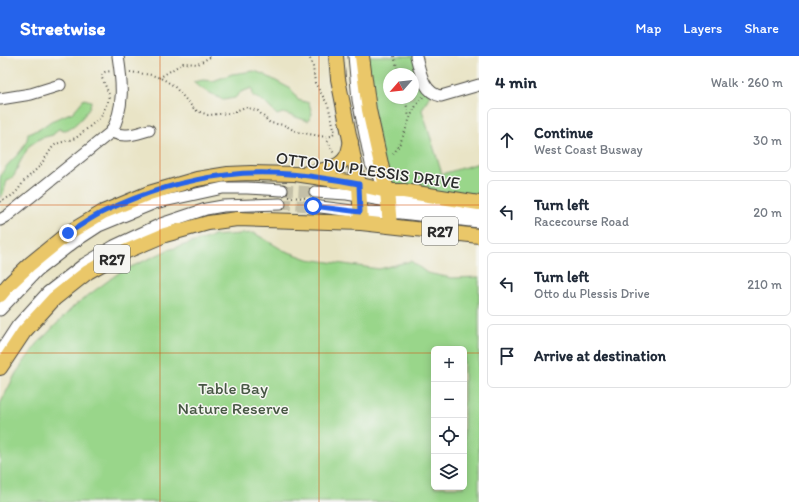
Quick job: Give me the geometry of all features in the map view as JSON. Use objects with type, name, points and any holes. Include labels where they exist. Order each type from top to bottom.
[{"type":"main road","points":[[336,56],[338,79],[351,141],[359,190],[361,218]]},
{"type":"main road","points":[[362,56],[369,110],[388,208]]},
{"type":"main road","points":[[295,174],[315,172],[338,164],[346,158],[351,141]]},
{"type":"main road","name":"OTTO DU PLESSIS DRIVE","points":[[0,295],[30,264],[68,233],[104,212],[149,192],[197,179],[228,174],[295,174],[359,190],[388,208],[479,236]]},
{"type":"main road","name":"OTTO DU PLESSIS DRIVE","points":[[0,368],[24,332],[54,299],[88,272],[120,254],[165,235],[208,223],[238,219],[361,218],[388,208],[404,191],[479,203]]},
{"type":"street","points":[[0,220],[7,216],[111,132],[120,114],[122,101],[118,56]]},
{"type":"street","points":[[315,192],[359,190],[358,151],[342,56]]},
{"type":"street","points":[[354,56],[358,100],[371,164],[388,208]]},
{"type":"street","points":[[416,56],[424,83],[430,92],[436,95],[441,96],[479,85]]},
{"type":"street","points":[[0,99],[31,94],[60,85]]},
{"type":"street","points":[[111,132],[126,136],[149,130]]},
{"type":"street","points":[[0,310],[37,271],[73,243],[99,226],[155,203],[223,188],[282,190]]},
{"type":"street","points":[[0,352],[17,326],[48,292],[84,264],[114,246],[161,224],[206,209],[280,204]]},
{"type":"street","points":[[313,206],[361,218]]},
{"type":"street","points":[[388,208],[479,212]]},
{"type":"street","points":[[388,208],[479,222]]},
{"type":"path","points":[[159,78],[183,63],[198,64],[212,56]]},
{"type":"path","points":[[127,72],[152,75],[174,86],[191,106],[203,113],[213,116],[225,114],[245,107],[258,112],[270,123],[284,126],[296,132],[326,137],[334,134],[334,125],[328,105],[315,84],[313,67],[309,56]]},
{"type":"path","points":[[394,56],[397,68]]},
{"type":"path","points":[[0,202],[13,195],[18,190],[24,181],[40,166],[56,144],[76,138],[100,117],[110,94],[102,75],[105,72],[112,71]]},
{"type":"path","points":[[393,154],[398,147],[413,109],[430,92]]},
{"type":"path","points":[[406,104],[409,119]]},
{"type":"path","points":[[326,137],[337,157]]},
{"type":"green space","points":[[362,56],[416,56],[431,93],[422,110],[442,174],[479,163],[479,203],[387,191]]},
{"type":"green space","points":[[254,71],[263,74],[291,89],[298,100],[309,103],[312,114],[308,121],[283,113],[277,115],[263,101],[253,96],[252,88],[241,92],[235,98],[223,100],[199,87],[193,82],[203,80],[213,81],[232,74]]},
{"type":"green space","points":[[84,99],[91,101],[90,105],[78,122],[69,129],[58,129],[53,135],[41,138],[29,146],[14,176],[7,181],[3,194],[0,198],[0,179],[2,173],[24,147],[28,133],[40,129],[51,121],[73,112]]},
{"type":"green space","name":"Table Bay Nature Reserve","points":[[254,233],[283,250],[308,259],[379,269],[411,261],[427,273],[452,278],[479,277],[479,502],[0,502],[0,404],[16,373],[37,344],[75,305],[120,272],[168,250],[214,236]]},
{"type":"tunnel","points":[[282,190],[315,192]]},
{"type":"tunnel","points":[[280,204],[313,206]]},
{"type":"route","points":[[68,233],[104,212],[149,192],[197,179],[228,174],[295,174],[359,184],[360,212],[313,206]]}]
